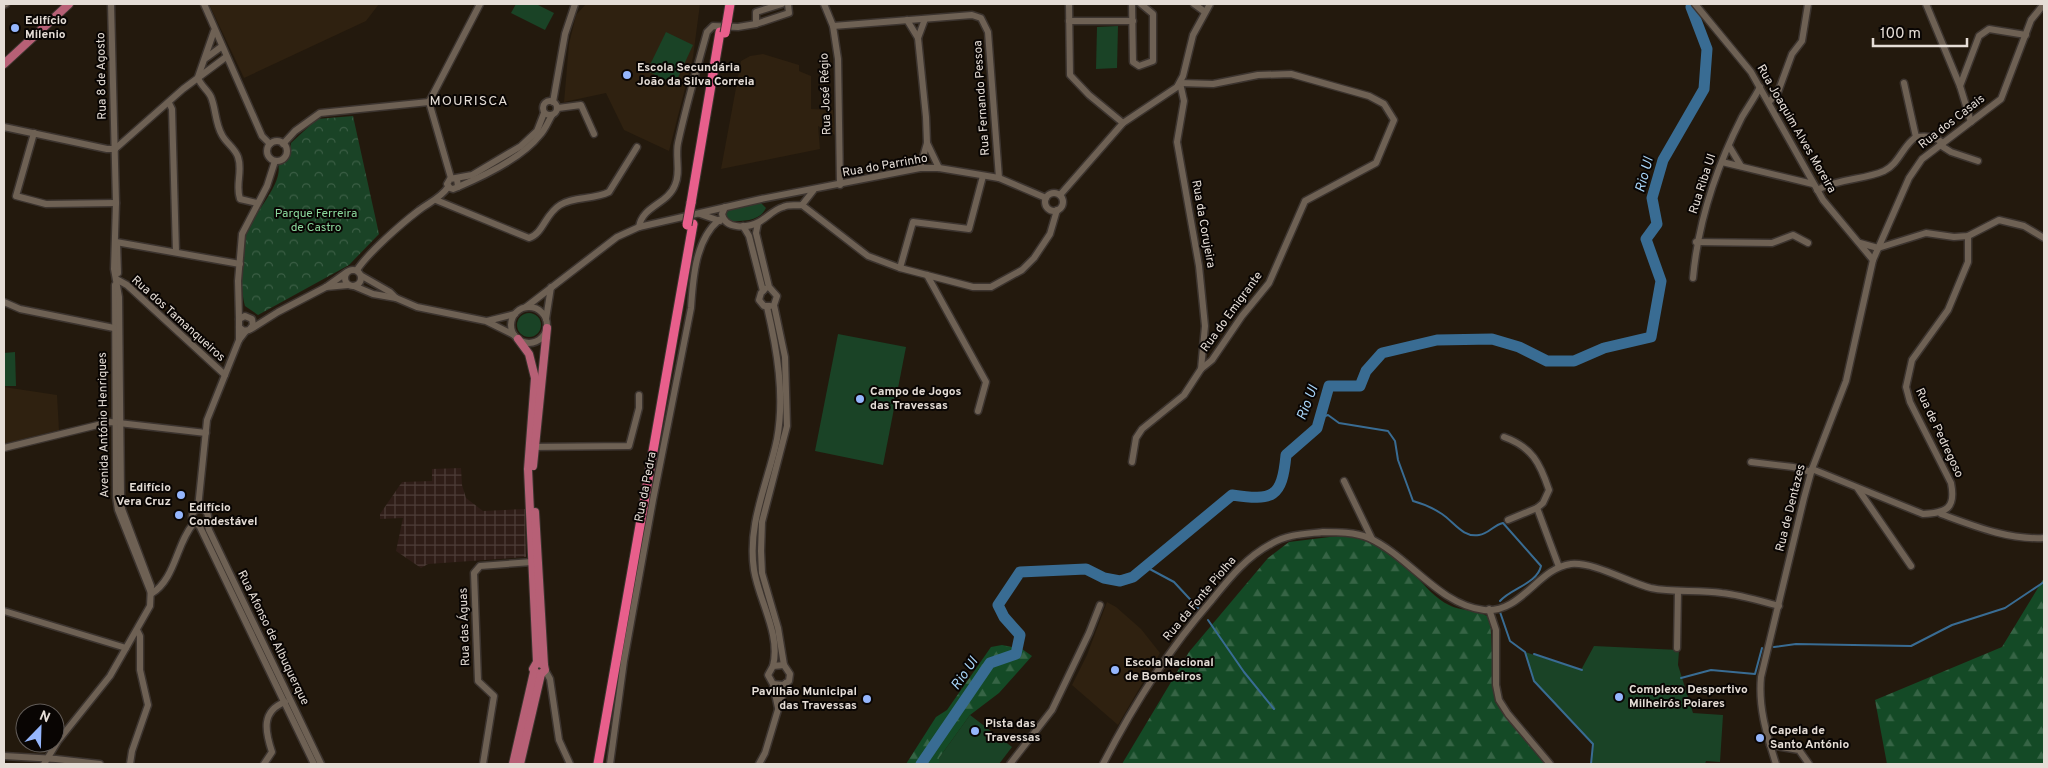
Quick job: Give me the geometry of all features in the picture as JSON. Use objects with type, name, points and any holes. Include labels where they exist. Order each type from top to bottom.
[{"type":"highway","points":[[724,22],[725,4]]},
{"type":"highway","points":[[592,764],[694,203],[722,32],[730,4]]},
{"type":"highway","points":[[598,764],[690,224]]},
{"type":"main road","points":[[4,64],[69,4]]},
{"type":"main road","points":[[520,764],[540,668],[532,447],[547,324]]},
{"type":"main road","points":[[512,764],[540,668],[532,562],[532,447],[536,378],[529,354],[516,337]]},
{"type":"street","name":"Rua 8 de Agosto","points":[[111,4],[115,149]]},
{"type":"street","points":[[455,182],[429,102],[480,4]]},
{"type":"street","points":[[558,108],[553,102],[565,34],[575,4]]},
{"type":"street","points":[[756,24],[756,12],[782,4]]},
{"type":"street","points":[[639,227],[640,220],[647,210],[667,198],[676,183],[677,146],[708,32],[713,26],[738,27],[756,24],[789,14],[788,4]]},
{"type":"street","name":"Rua José Régio","points":[[824,4],[833,26],[838,58],[840,185]]},
{"type":"street","points":[[1069,4],[1070,75],[1123,124]]},
{"type":"street","points":[[1132,4],[1133,62],[1139,66],[1153,61],[1153,14],[1141,4]]},
{"type":"street","points":[[1194,4],[1205,12]]},
{"type":"street","points":[[1060,196],[1123,124],[1173,91],[1180,83],[1192,35],[1210,4]]},
{"type":"street","name":"Rua Joaquim Alves Moreira","points":[[1695,4],[1751,72],[1815,187],[1874,260]]},
{"type":"street","points":[[1751,104],[1768,100],[1778,92],[1792,54],[1802,41],[1808,4]]},
{"type":"street","points":[[1926,4],[1960,86],[1971,122]]},
{"type":"street","name":"Rua dos Casais","points":[[1874,260],[1909,178],[1922,159],[2001,99],[2031,20],[2044,4]]},
{"type":"street","points":[[206,5],[214,31],[262,136],[270,144]]},
{"type":"street","name":"Rua Fernando Pessoa","points":[[925,19],[972,15],[981,18],[988,32],[999,178]]},
{"type":"street","points":[[833,26],[925,19],[918,38]]},
{"type":"street","points":[[908,20],[918,38],[927,143],[920,168]]},
{"type":"street","points":[[1069,21],[1133,21]]},
{"type":"street","points":[[1960,86],[1979,36],[1989,29],[2026,34]]},
{"type":"street","points":[[214,31],[198,78],[201,86],[212,99],[215,119],[223,137],[238,155],[241,168],[238,193],[240,199],[257,204]]},
{"type":"street","points":[[205,58],[222,48]]},
{"type":"street","points":[[4,127],[107,149],[115,149],[198,78],[226,57]]},
{"type":"street","name":"Rua do Emigrante","points":[[1132,462],[1136,438],[1142,429],[1184,394],[1201,369],[1212,360],[1242,316],[1269,282],[1305,200],[1376,163],[1394,120],[1384,104],[1369,96],[1291,74],[1258,75],[1214,84],[1180,83]]},
{"type":"street","name":"Rua da Corujeira","points":[[1180,83],[1184,102],[1177,142],[1199,266],[1204,326],[1201,369]]},
{"type":"street","points":[[1904,84],[1916,137]]},
{"type":"street","name":"Rua Riba Ul","points":[[1693,278],[1696,242],[1722,162],[1744,114],[1760,87]]},
{"type":"street","points":[[283,144],[295,131],[320,113],[429,102]]},
{"type":"street","points":[[455,182],[472,175],[521,146],[537,131],[544,112],[544,103],[553,102]]},
{"type":"street","points":[[169,104],[172,109],[176,252]]},
{"type":"street","points":[[450,205],[447,189],[448,182],[476,180],[525,150],[542,134],[558,108],[581,105],[594,134]]},
{"type":"street","points":[[544,112],[552,115]]},
{"type":"street","points":[[34,133],[16,196],[46,204],[116,203]]},
{"type":"street","points":[[1722,162],[1815,187],[1884,171],[1901,157],[1916,137],[1926,136],[1936,138],[1951,152],[1978,162]]},
{"type":"street","points":[[270,144],[276,142],[283,144],[286,149],[286,156],[281,160],[274,161]]},
{"type":"street","points":[[927,143],[939,168]]},
{"type":"street","points":[[270,144],[267,152],[274,161]]},
{"type":"street","points":[[1729,146],[1741,166]]},
{"type":"street","points":[[436,200],[525,237],[534,237],[548,215],[559,205],[566,201],[601,196],[609,192],[637,147]]},
{"type":"street","name":"Avenida António Henriques","points":[[115,149],[116,203],[114,233],[116,242],[114,252],[120,342],[117,422],[122,509],[151,586],[152,594]]},
{"type":"street","points":[[197,524],[192,514],[198,508],[210,411],[239,340],[240,309],[238,281],[242,234],[267,186],[274,161]]},
{"type":"street","name":"Rua do Parrinho","points":[[526,307],[617,237],[639,227],[762,199],[813,191],[920,168],[939,168],[999,178],[1046,198]]},
{"type":"street","points":[[900,268],[913,222],[968,229],[983,176]]},
{"type":"street","points":[[239,340],[249,330],[265,320],[326,287],[347,272],[357,270],[365,259],[418,211],[436,200],[447,189]]},
{"type":"street","points":[[813,191],[802,206],[868,256],[900,268],[973,287],[991,287],[1022,270],[1050,234],[1057,210],[1063,204],[1060,196],[1053,193],[1046,198],[1046,206],[1051,210],[1057,210]]},
{"type":"street","points":[[762,199],[769,205],[769,214]]},
{"type":"street","name":"Rua do Parrinho","points":[[700,214],[732,225],[743,226],[758,223],[769,214],[786,205],[802,206]]},
{"type":"street","points":[[722,221],[725,207]]},
{"type":"street","points":[[1859,243],[1878,248],[1926,233],[1954,237],[1968,236],[1999,220],[2024,226],[2044,238]]},
{"type":"street","name":"Rua da Pedra","points":[[610,764],[624,661],[653,500],[691,308],[692,282],[704,240],[710,227],[722,221]]},
{"type":"street","points":[[758,223],[756,234],[766,290],[759,300],[770,306],[785,357],[787,426],[762,522],[762,573],[778,628],[784,665],[790,674],[765,753],[759,764]]},
{"type":"street","points":[[743,226],[749,236],[766,290],[776,295],[770,306],[777,354],[779,424],[754,520],[752,549],[754,571],[775,650],[773,666],[768,675],[773,684],[778,708]]},
{"type":"street","points":[[1696,242],[1772,243],[1794,235],[1808,243]]},
{"type":"street","name":"Rua de Pedregoso","points":[[1940,514],[1950,507],[1953,496],[1951,483],[1910,402],[1906,387],[1912,360],[1948,310],[1968,262],[1968,236]]},
{"type":"street","points":[[116,242],[240,264]]},
{"type":"street","name":"Rua de Dentazes","points":[[1776,764],[1761,713],[1759,695],[1778,606],[1811,470],[1846,381],[1874,260]]},
{"type":"street","points":[[357,270],[362,276],[390,292],[396,298]]},
{"type":"street","points":[[347,272],[345,278],[351,286],[372,294],[396,298],[434,312],[486,321],[530,343],[536,342],[545,334],[552,286]]},
{"type":"street","points":[[927,275],[986,382],[978,411]]},
{"type":"street","points":[[326,287],[351,286],[361,282],[362,276]]},
{"type":"street","name":"Avenida António Henriques","points":[[116,279],[114,328],[118,510],[147,588],[152,594]]},
{"type":"street","name":"Rua dos Tamanqueiros","points":[[116,279],[127,285],[225,375]]},
{"type":"street","points":[[4,302],[20,308],[114,328]]},
{"type":"street","points":[[486,321],[515,314],[526,307],[536,308],[547,324]]},
{"type":"street","points":[[240,309],[250,318]]},
{"type":"street","points":[[515,314],[511,324],[516,337]]},
{"type":"street","points":[[249,330],[250,318]]},
{"type":"street","points":[[239,319],[265,320]]},
{"type":"street","points":[[239,327],[249,330]]},
{"type":"street","points":[[532,447],[629,446],[640,408],[639,395]]},
{"type":"street","points":[[4,448],[117,422],[206,432]]},
{"type":"street","points":[[1504,437],[1519,442],[1536,458],[1549,490],[1543,504],[1508,520]]},
{"type":"street","points":[[1751,462],[1811,470],[1923,514],[1940,514],[1984,530],[2025,539],[2044,538]]},
{"type":"street","points":[[1344,481],[1372,540]]},
{"type":"street","points":[[1858,488],[1911,566]]},
{"type":"street","name":"Rua Afonso de Albuquerque","points":[[198,508],[207,512],[209,530],[321,764]]},
{"type":"street","points":[[1537,508],[1559,568]]},
{"type":"street","points":[[45,762],[58,741],[110,676],[150,606],[152,594],[163,584],[187,531],[197,524],[207,522]]},
{"type":"street","name":"Rua Afonso de Albuquerque","points":[[197,524],[314,764]]},
{"type":"street","name":"Rua da Fonte Piolha","points":[[1103,764],[1117,737],[1164,660],[1198,615],[1237,568],[1271,543],[1286,536],[1334,532],[1366,536],[1384,545],[1450,598],[1484,610],[1489,609]]},
{"type":"street","name":"Rua das Águas","points":[[483,764],[494,696],[478,681],[474,572],[480,566],[532,562]]},
{"type":"street","points":[[1550,764],[1499,700],[1496,685],[1496,630],[1489,609],[1509,604],[1559,568],[1572,564],[1581,565],[1649,587],[1721,592],[1778,606]]},
{"type":"street","points":[[1677,648],[1678,590]]},
{"type":"street","points":[[1010,764],[1052,710],[1089,633],[1100,605]]},
{"type":"street","points":[[4,611],[126,648]]},
{"type":"street","points":[[130,764],[132,751],[148,705],[140,670],[140,636],[137,630]]},
{"type":"street","points":[[773,666],[784,665]]},
{"type":"street","points":[[540,668],[550,679],[559,740],[570,764]]},
{"type":"street","points":[[773,684],[780,686],[786,683]]},
{"type":"street","points":[[264,764],[272,752],[268,739],[271,710],[285,702]]},
{"type":"street","points":[[1770,745],[1799,750],[1808,764]]},
{"type":"street","points":[[4,756],[45,762],[100,764]]},
{"type":"shaded area","points":[[209,4],[379,4],[366,21],[244,78]]},
{"type":"shaded area","name":"Escola Secundária João da Silva Correia","points":[[586,4],[700,4],[693,57],[669,151],[624,130],[606,93],[564,102],[569,44],[576,15]]},
{"type":"shaded area","points":[[763,54],[799,65],[799,71],[811,76],[811,109],[833,110],[835,135],[818,126],[820,149],[721,169],[741,61],[750,56]]},
{"type":"shaded area","points":[[4,387],[57,395],[59,430],[4,444]]},
{"type":"shaded area","points":[[461,468],[462,485],[466,498],[483,511],[525,509],[526,557],[428,564],[421,568],[396,551],[403,518],[380,519],[380,514],[402,482],[432,481],[432,469]]},
{"type":"shaded area","name":"Escola Nacional de Bombeiros","points":[[1107,602],[1116,607],[1141,629],[1160,653],[1118,725],[1072,685],[1087,655]]},
{"type":"green space","points":[[516,4],[536,4],[554,13],[545,30],[511,13]]},
{"type":"green space","points":[[1118,26],[1117,68],[1096,69],[1097,27]]},
{"type":"green space","points":[[666,32],[693,45],[675,84],[647,71]]},
{"type":"green space","name":"Parque Ferreira de Castro","points":[[353,116],[379,234],[349,265],[258,315],[245,306],[243,298],[242,259],[244,240],[250,225],[277,180],[278,164],[289,157],[291,143],[317,119]]},
{"type":"green space","points":[[760,202],[766,208],[756,218],[731,221],[726,216],[726,211],[730,208]]},
{"type":"green space","points":[[529,313],[538,316],[541,325],[538,334],[529,337],[520,334],[517,325],[520,316]]},
{"type":"green space","name":"Campo de Jogos das Travessas","points":[[838,334],[906,347],[883,465],[815,451]]},
{"type":"green space","points":[[15,352],[16,386],[4,386],[4,353]]},
{"type":"green space","points":[[1338,536],[1360,539],[1380,547],[1398,559],[1431,592],[1444,602],[1454,607],[1481,613],[1490,618],[1495,702],[1547,764],[1122,764],[1189,652],[1268,558],[1289,542]]},
{"type":"green space","points":[[2044,578],[2044,764],[1887,764],[1875,700],[2002,647]]},
{"type":"green space","points":[[1002,645],[1022,649],[1032,656],[999,693],[970,715],[939,758],[939,764],[906,764],[936,717],[947,710],[991,647]]},
{"type":"green space","name":"Complexo Desportivo Milheirós Poiares","points":[[1594,646],[1679,650],[1678,665],[1693,713],[1723,715],[1720,762],[1706,761],[1705,764],[1591,764],[1593,744],[1534,681],[1525,652],[1581,670]]},
{"type":"green space","name":"Pista das Travessas","points":[[970,715],[1012,747],[999,764],[939,764],[939,758]]},
{"type":"waterway","name":"Rio Ul","points":[[921,764],[990,663],[1016,654],[1020,635],[1004,617],[998,605],[1020,572],[1086,569],[1104,578],[1120,581],[1133,577],[1232,495],[1257,497],[1273,493],[1282,480],[1286,455],[1317,428],[1329,386],[1360,386],[1366,371],[1382,353],[1437,340],[1492,339],[1519,347],[1547,361],[1574,361],[1604,348],[1651,337],[1661,281],[1646,239],[1657,224],[1652,198],[1663,160],[1704,89],[1707,49],[1691,7],[1692,4]]},
{"type":"waterway","points":[[1320,418],[1328,415],[1339,423],[1388,431],[1395,441],[1398,460],[1413,501],[1439,512],[1463,532],[1473,535],[1482,534],[1503,523],[1541,566],[1539,572],[1529,582],[1500,601]]},
{"type":"waterway","points":[[1146,567],[1174,582],[1200,610]]},
{"type":"waterway","points":[[1774,647],[1796,644],[1911,646],[1952,625],[2005,608],[2044,582]]},
{"type":"waterway","points":[[1500,612],[1510,641],[1525,652],[1534,681],[1593,744],[1591,764]]},
{"type":"waterway","points":[[1208,620],[1244,672],[1274,709]]},
{"type":"waterway","points":[[1681,678],[1711,670],[1755,674],[1762,648]]},
{"type":"waterway","points":[[1534,654],[1582,670]]},
{"type":"place","name":"Edifício Milenio","points":[[15,28]]},
{"type":"place","name":"Escola Secundária João da Silva Correia","points":[[627,75]]},
{"type":"place","name":"Campo de Jogos das Travessas","points":[[860,399]]},
{"type":"place","name":"Edifício Vera Cruz","points":[[181,495]]},
{"type":"place","name":"Edifício Condestável","points":[[179,515]]},
{"type":"place","name":"Escola Nacional de Bombeiros","points":[[1115,670]]},
{"type":"place","name":"Complexo Desportivo Milheirós Poiares","points":[[1619,697]]},
{"type":"place","name":"Pavilhão Municipal das Travessas","points":[[867,699]]},
{"type":"place","name":"Pista das Travessas","points":[[975,731]]},
{"type":"place","name":"Capela de Santo António","points":[[1760,738]]},
{"type":"district","name":"MOURISCA","points":[[469,101]]}]
